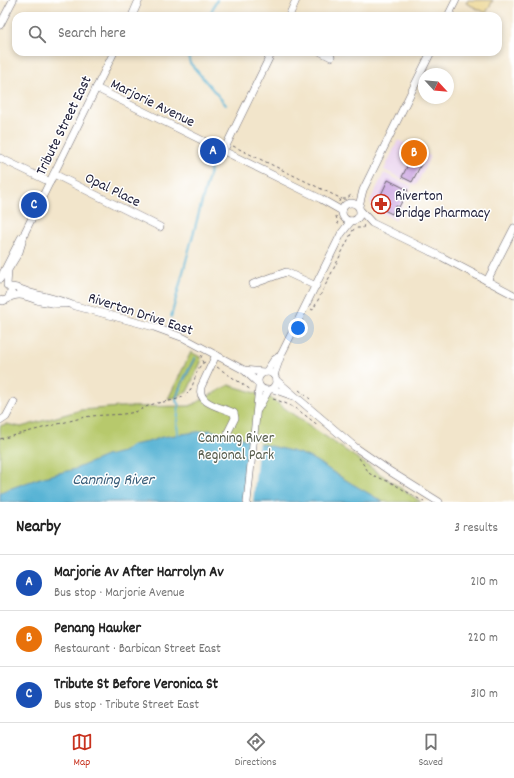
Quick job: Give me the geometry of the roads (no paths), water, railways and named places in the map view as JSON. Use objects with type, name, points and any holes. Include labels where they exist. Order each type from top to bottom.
[{"type":"street","points":[[0,25],[13,0]]},
{"type":"street","points":[[134,12],[139,0]]},
{"type":"street","points":[[291,12],[296,0]]},
{"type":"street","points":[[450,12],[456,0]]},
{"type":"street","name":"Tribute Street East","points":[[5,285],[8,270],[19,252],[26,232],[112,56]]},
{"type":"street","points":[[224,150],[270,56]]},
{"type":"street","points":[[256,413],[273,390],[281,355],[341,234],[352,221],[358,218],[363,190],[429,56]]},
{"type":"street","name":"Marjorie Avenue","points":[[96,88],[328,202],[345,205],[356,203],[372,223],[448,260],[514,295]]},
{"type":"street","points":[[0,158],[50,182]]},
{"type":"street","name":"Opal Place","points":[[54,174],[160,227]]},
{"type":"street","points":[[341,234],[345,205],[363,190]]},
{"type":"street","name":"Marjorie Avenue","points":[[345,205],[346,219],[364,223],[372,223]]},
{"type":"street","points":[[487,281],[514,228]]},
{"type":"street","name":"Tribute Street East","points":[[0,279],[18,242],[26,232]]},
{"type":"street","points":[[253,284],[286,272],[316,286]]},
{"type":"street","points":[[5,285],[11,292],[10,297]]},
{"type":"street","name":"Riverton Drive East","points":[[5,285],[14,286],[31,293],[56,298],[72,305],[171,333],[244,370],[263,390],[273,390],[295,396]]},
{"type":"street","name":"Riverton Drive East","points":[[0,300],[6,300],[16,294],[25,295],[54,304],[72,305]]},
{"type":"street","points":[[216,355],[201,387],[200,393],[201,397],[210,404],[234,413],[235,418],[228,432]]},
{"type":"street","points":[[247,502],[258,378],[265,372],[274,360],[281,355]]},
{"type":"street","name":"Riverton Drive East","points":[[244,370],[269,372],[355,447],[391,472],[440,502]]},
{"type":"street","points":[[0,421],[6,417],[14,402]]},
{"type":"water","name":"Canning River","points":[[210,430],[223,434],[228,432],[254,442],[305,455],[383,502],[0,502],[0,493],[3,491],[40,478],[75,469],[106,456],[123,452],[132,445],[148,442],[162,437]]},
{"type":"waterway","points":[[211,12],[217,0]]},
{"type":"waterway","points":[[190,56],[190,63],[226,105]]},
{"type":"waterway","points":[[171,317],[212,164]]},
{"type":"waterway","points":[[178,435],[177,423],[179,405],[176,401],[177,395],[181,384],[195,358]]},
{"type":"place","name":"Marjorie Av After Harrolyn Av","points":[[213,151]]},
{"type":"place","name":"Penang Hawker","points":[[414,153]]},
{"type":"place","name":"Riverton Bridge Pharmacy","points":[[381,204]]},
{"type":"place","name":"Tribute St Before Veronica St","points":[[34,205]]},
{"type":"park label","name":"Canning River Regional Park","points":[[236,446]]}]
